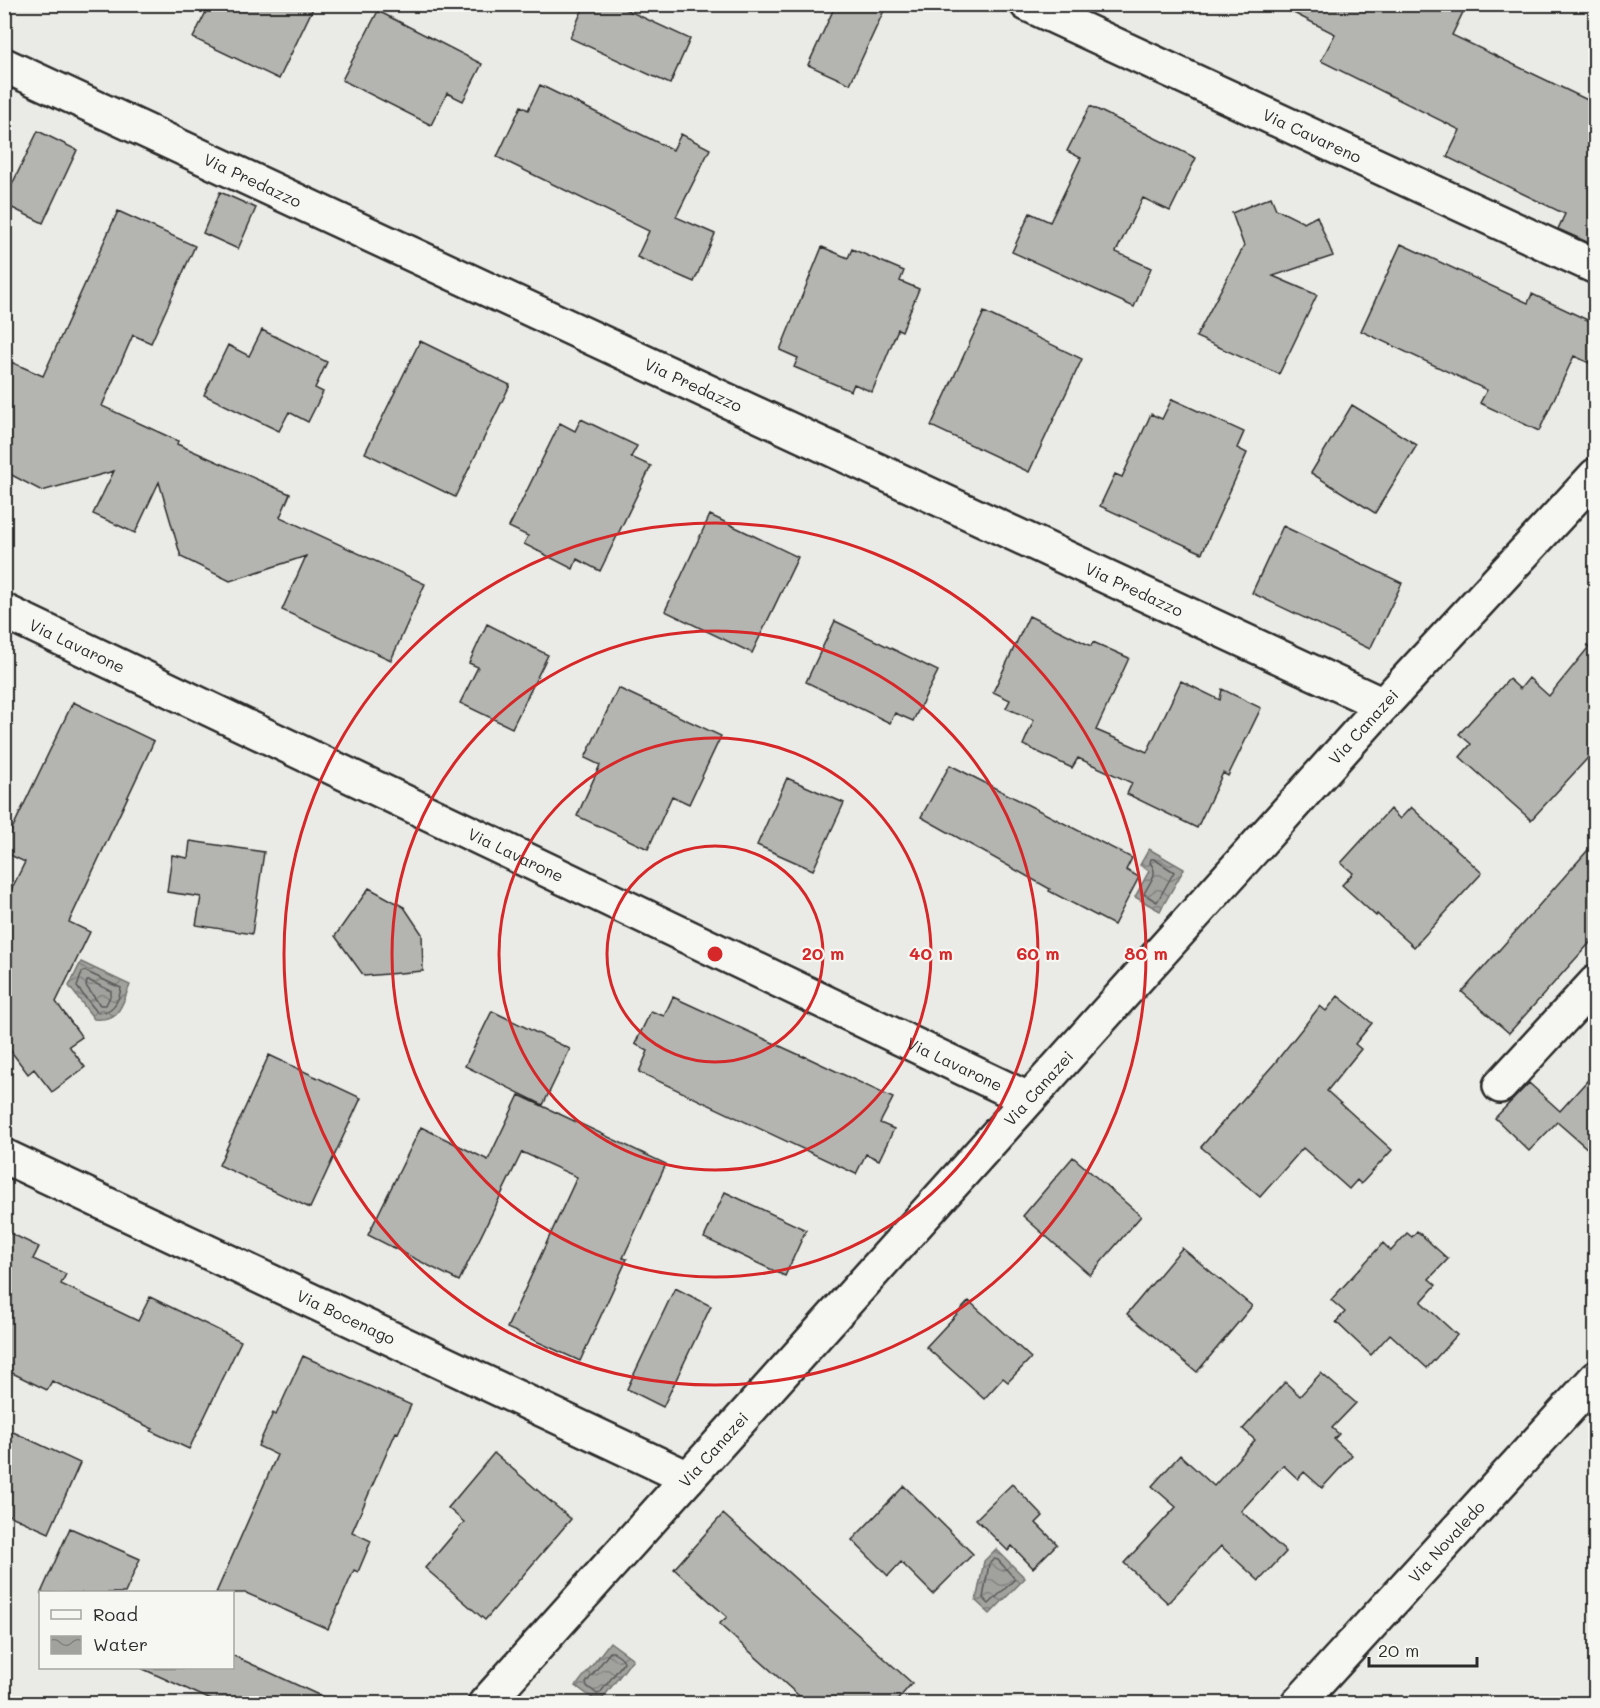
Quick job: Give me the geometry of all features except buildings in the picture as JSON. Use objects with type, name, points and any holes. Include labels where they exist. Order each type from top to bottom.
[{"type":"street","name":"Via Cavareno","points":[[1027,4],[1596,267]]},
{"type":"street","name":"Via Predazzo","points":[[4,65],[1383,705]]},
{"type":"street","name":"Via Canazei","points":[[485,1704],[1383,705],[1596,475]]},
{"type":"street","name":"Via Lavarone","points":[[4,611],[1028,1099]]},
{"type":"street","points":[[1500,1086],[1596,982]]},
{"type":"street","name":"Via Bocenago","points":[[4,1156],[688,1478]]},
{"type":"street","name":"Via Novaledo","points":[[1298,1704],[1596,1378]]},
{"type":"water","points":[[1149,849],[1184,869],[1160,911],[1135,897],[1149,871],[1140,865]]},
{"type":"water","points":[[81,962],[130,985],[122,1006],[115,1015],[94,1019],[69,986]]},
{"type":"water","points":[[996,1549],[1025,1578],[990,1614],[976,1601],[984,1561]]},
{"type":"water","points":[[610,1642],[633,1659],[599,1703],[576,1686]]}]
